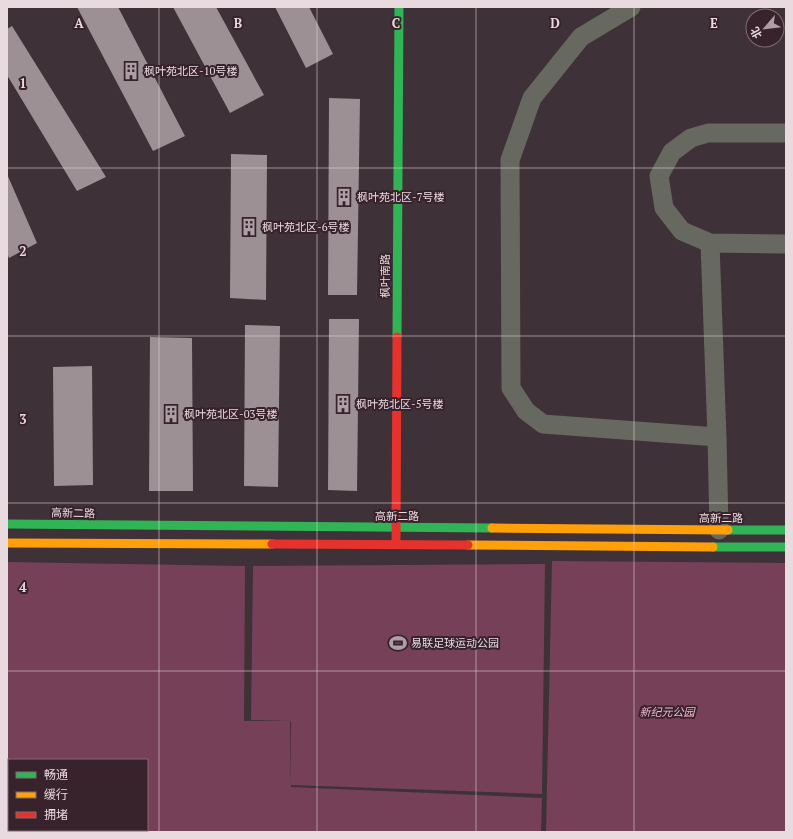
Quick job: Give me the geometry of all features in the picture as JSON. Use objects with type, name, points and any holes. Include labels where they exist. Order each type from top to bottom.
[{"type":"street","name":"枫叶南路","points":[[396,545],[399,7]]},
{"type":"street","points":[[632,7],[581,37],[532,98],[510,160],[511,388],[526,411],[543,424],[717,437]]},
{"type":"street","points":[[786,133],[708,133],[691,138],[672,152],[659,176],[664,208],[682,231],[710,243],[786,244]]},
{"type":"street","points":[[710,243],[719,530]]},
{"type":"street","name":"高新二路","points":[[7,524],[786,530]]},
{"type":"street","points":[[7,543],[786,547]]},
{"type":"green space","name":"新纪元公园","points":[[552,561],[786,563],[786,832],[546,832]]},
{"type":"green space","points":[[7,562],[245,566],[244,721],[290,721],[291,787],[542,798],[541,832],[7,832]]},
{"type":"green space","name":"易联足球运动公园","points":[[545,564],[542,794],[291,785],[291,721],[251,720],[253,566]]},
{"type":"building","name":"枫叶苑北区-10号楼","points":[[77,7],[118,7],[185,136],[153,151]]},
{"type":"building","points":[[173,7],[216,7],[264,95],[230,113]]},
{"type":"building","points":[[275,7],[309,7],[333,54],[306,68]]},
{"type":"building","points":[[12,26],[106,177],[77,191],[7,75],[7,29]]},
{"type":"building","name":"枫叶苑北区-7号楼","points":[[329,98],[360,99],[357,295],[328,295]]},
{"type":"building","name":"枫叶苑北区-6号楼","points":[[231,154],[267,155],[266,300],[230,298]]},
{"type":"building","points":[[7,174],[37,243],[9,258],[7,253]]},
{"type":"building","name":"枫叶苑北区-5号楼","points":[[329,319],[359,319],[357,491],[328,490]]},
{"type":"building","points":[[245,325],[280,326],[278,487],[244,486]]},
{"type":"building","name":"枫叶苑北区-03号楼","points":[[150,337],[192,338],[193,491],[149,491]]},
{"type":"building","points":[[92,366],[93,485],[54,486],[53,367]]},
{"type":"traffic: fast","points":[[397,337],[399,7]]},
{"type":"traffic: fast","points":[[7,524],[492,528]]},
{"type":"traffic: fast","points":[[728,530],[786,530]]},
{"type":"traffic: fast","points":[[713,547],[786,547]]},
{"type":"traffic: slow","points":[[492,528],[728,530]]},
{"type":"traffic: slow","points":[[7,543],[272,544]]},
{"type":"traffic: slow","points":[[468,545],[713,547]]},
{"type":"traffic: jam","points":[[396,542],[397,337]]},
{"type":"traffic: jam","points":[[272,544],[468,545]]},
{"type":"place","name":"枫叶苑北区-10号楼","points":[[131,71]]},
{"type":"place","name":"枫叶苑北区-7号楼","points":[[344,197]]},
{"type":"place","name":"枫叶苑北区-6号楼","points":[[249,227]]},
{"type":"place","name":"枫叶苑北区-5号楼","points":[[343,404]]},
{"type":"place","name":"枫叶苑北区-03号楼","points":[[171,414]]},
{"type":"place","name":"易联足球运动公园","points":[[398,643]]}]
